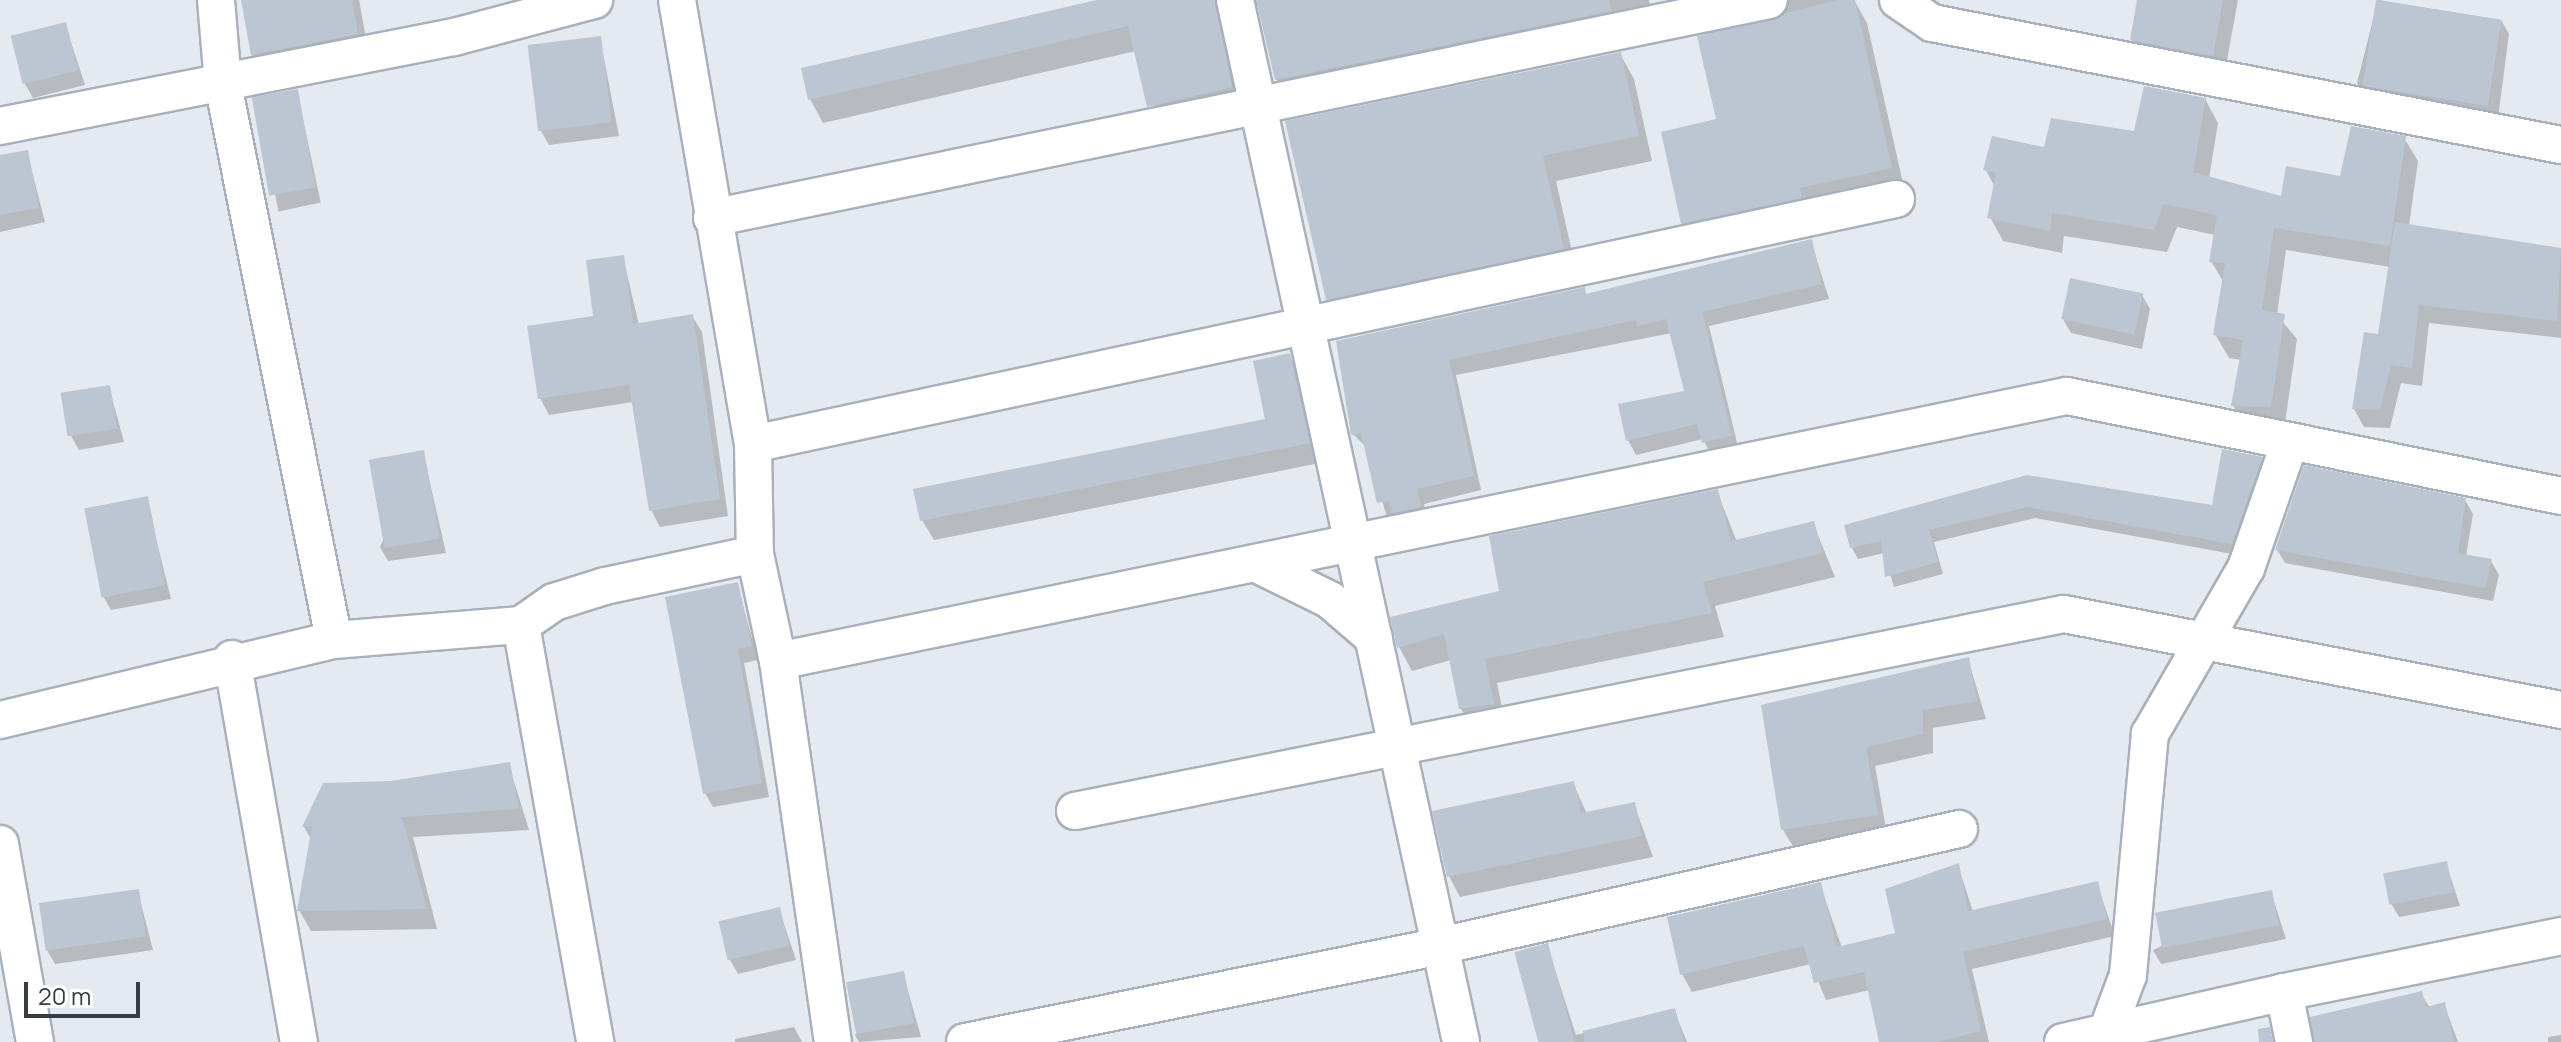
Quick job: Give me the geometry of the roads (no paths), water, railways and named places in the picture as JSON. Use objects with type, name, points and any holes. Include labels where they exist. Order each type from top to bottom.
[{"type":"street","points":[[216,0],[223,84],[334,640]]},
{"type":"street","points":[[0,126],[223,84],[594,0]]},
{"type":"street","points":[[677,0],[753,444],[755,554],[778,661],[833,1042]]},
{"type":"street","points":[[1235,0],[1461,1042]]},
{"type":"street","points":[[712,218],[1259,108],[1769,0]]},
{"type":"street","points":[[1898,0],[1932,23],[2561,145]]},
{"type":"street","points":[[753,444],[1305,321],[1896,199]]},
{"type":"street","points":[[778,661],[1259,565],[2067,396],[2561,496]]},
{"type":"street","points":[[2103,1037],[2128,975],[2150,734],[2246,568],[2290,442]]},
{"type":"street","points":[[0,720],[232,659],[334,640],[521,625],[554,602],[605,586],[755,554]]},
{"type":"street","points":[[1259,565],[1330,600],[1374,638]]},
{"type":"street","points":[[1075,811],[2064,614],[2208,638],[2561,710]]},
{"type":"street","points":[[521,625],[595,1042]]},
{"type":"street","points":[[232,659],[299,1042]]},
{"type":"street","points":[[965,1042],[1058,1033],[1959,829]]},
{"type":"street","points":[[0,844],[35,1042]]},
{"type":"street","points":[[2063,1042],[2103,1037],[2284,992],[2561,936]]},
{"type":"street","points":[[2284,992],[2294,1042]]}]
